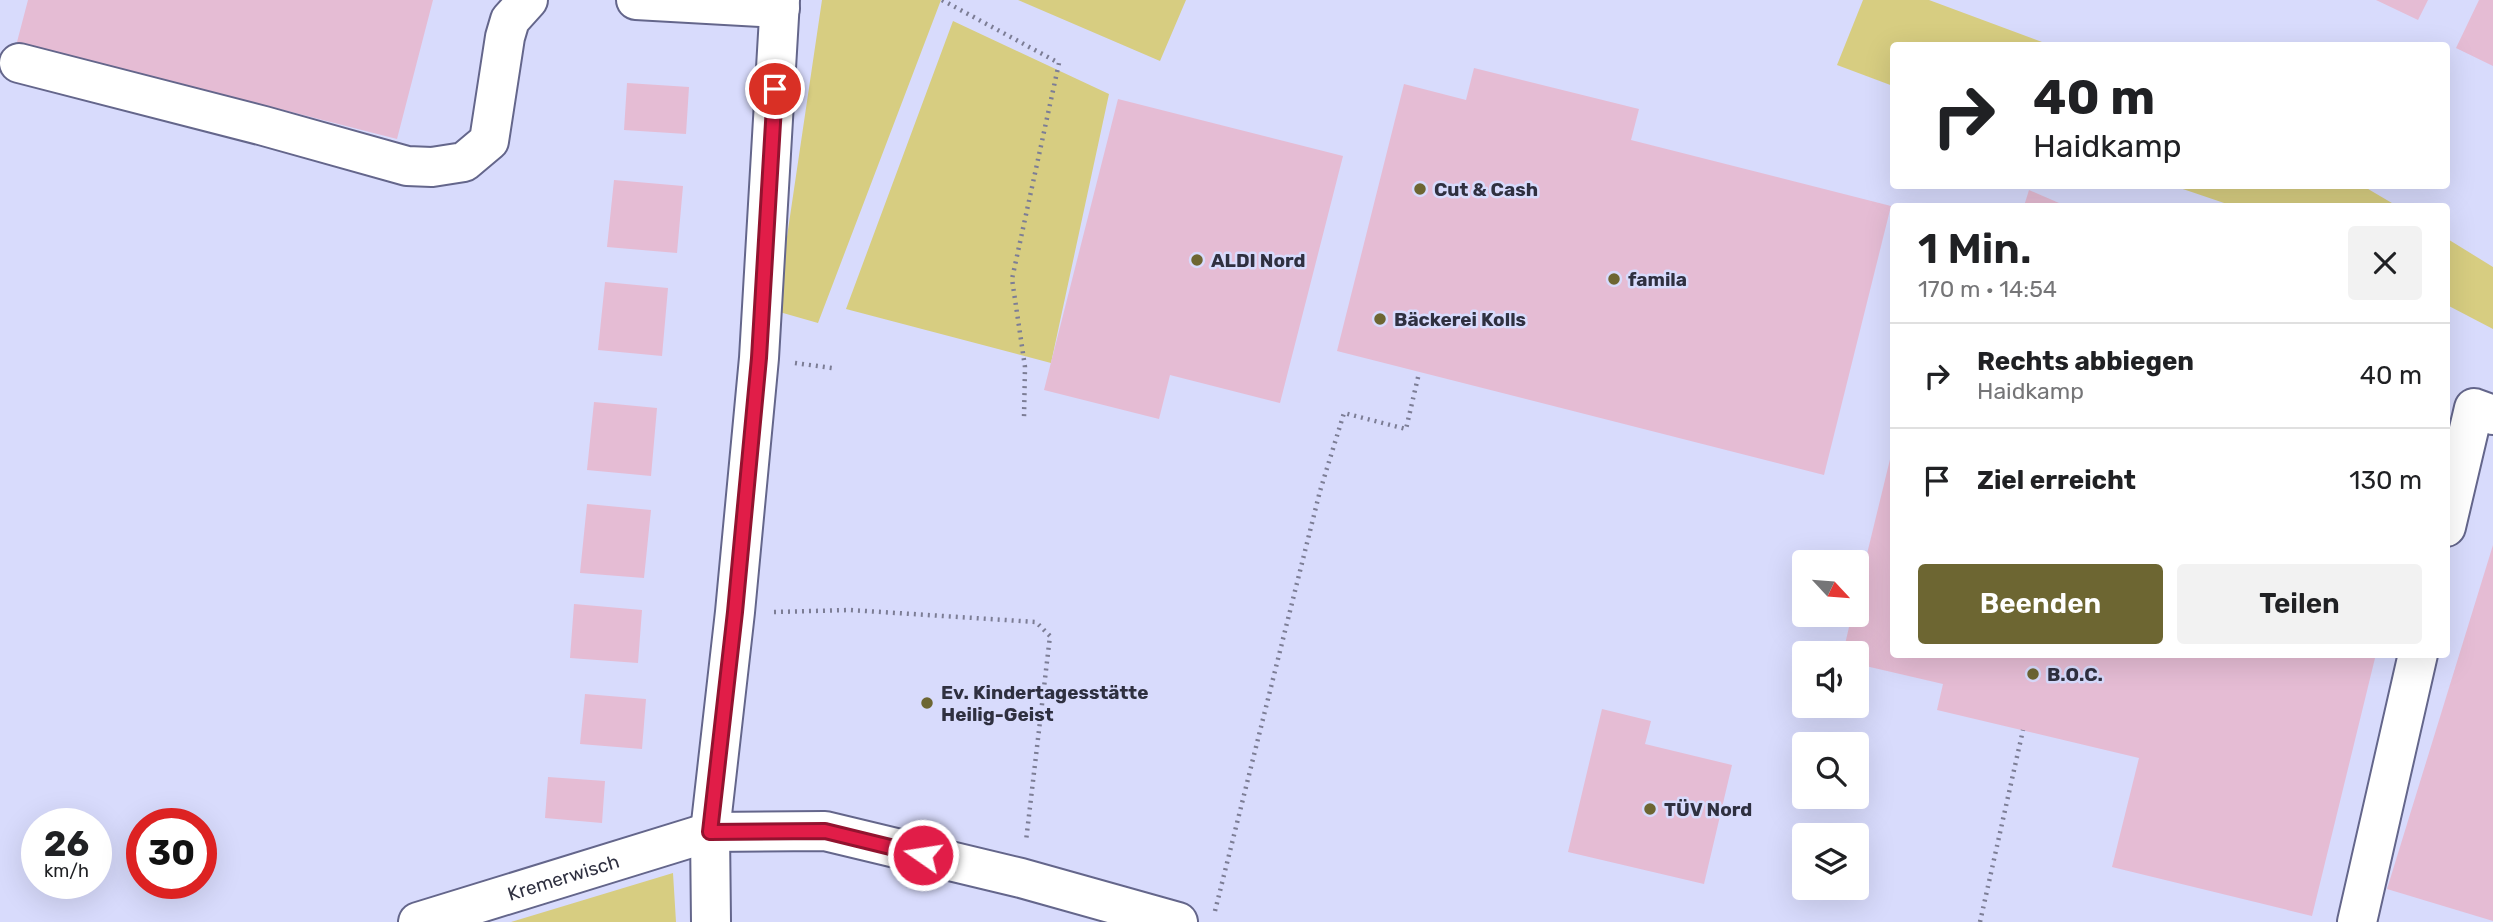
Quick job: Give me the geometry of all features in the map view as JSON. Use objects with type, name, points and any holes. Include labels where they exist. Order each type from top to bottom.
[{"type":"street","points":[[19,63],[407,166],[432,167],[464,162],[489,141],[505,37],[510,20],[527,0]]},
{"type":"street","points":[[636,0],[780,4],[759,358],[735,612],[710,832],[711,922]]},
{"type":"street","points":[[2450,510],[2474,408],[2493,415]]},
{"type":"street","points":[[2357,922],[2417,658]]},
{"type":"street","name":"Kremerwisch","points":[[418,922],[710,832],[825,831],[1021,878],[1178,922]]},
{"type":"path","points":[[942,0],[1059,63],[1013,279],[1026,367],[1024,418]]},
{"type":"path","points":[[1212,922],[1320,491],[1344,414],[1406,429],[1419,373]]},
{"type":"path","points":[[735,612],[850,610],[1036,622],[1050,636],[1021,878]]},
{"type":"path","points":[[1980,922],[2023,730]]},
{"type":"shaded area","points":[[822,0],[941,0],[818,323],[776,311]]},
{"type":"shaded area","points":[[1018,0],[1186,0],[1160,61]]},
{"type":"shaded area","points":[[1863,0],[1929,0],[2042,42],[1890,42],[1890,85],[1837,65]]},
{"type":"shaded area","points":[[953,21],[1109,94],[1051,363],[846,309]]},
{"type":"shaded area","points":[[2183,189],[2368,189],[2392,203],[2224,203]]},
{"type":"shaded area","points":[[2450,240],[2493,267],[2493,329],[2450,307]]},
{"type":"shaded area","points":[[673,873],[676,922],[511,922]]},
{"type":"building","points":[[28,0],[433,0],[397,139],[17,42]]},
{"type":"building","points":[[2376,0],[2428,0],[2418,20]]},
{"type":"building","points":[[2479,0],[2493,0],[2493,66],[2456,48]]},
{"type":"building","name":"famila","points":[[1474,68],[1639,109],[1631,140],[1890,206],[1824,475],[1337,351],[1404,84],[1466,100]]},
{"type":"building","points":[[627,83],[689,87],[686,134],[624,130]]},
{"type":"building","name":"ALDI Nord","points":[[1118,99],[1343,156],[1280,403],[1170,375],[1159,419],[1044,390]]},
{"type":"building","points":[[614,180],[683,186],[677,253],[607,247]]},
{"type":"building","points":[[2029,190],[2059,203],[2025,203]]},
{"type":"building","points":[[605,282],[668,288],[662,356],[598,350]]},
{"type":"building","points":[[594,402],[657,408],[651,476],[587,470]]},
{"type":"building","points":[[1890,459],[1890,658],[2375,658],[2312,916],[2112,867],[2139,758],[1937,710],[1943,684],[1869,667],[1869,641],[1846,641],[1849,627],[1869,627],[1868,550]]},
{"type":"building","points":[[587,504],[651,510],[644,578],[580,573]]},
{"type":"building","points":[[2493,545],[2493,921],[2387,889]]},
{"type":"building","points":[[574,604],[642,610],[638,663],[570,658]]},
{"type":"building","points":[[585,694],[646,699],[642,749],[580,744]]},
{"type":"building","name":"TÜV Nord","points":[[1602,709],[1651,721],[1645,744],[1732,765],[1704,884],[1568,852]]},
{"type":"building","points":[[548,777],[605,781],[602,823],[545,818]]},
{"type":"place","name":"Cut & Cash","points":[[1420,189]]},
{"type":"place","name":"ALDI Nord","points":[[1197,260]]},
{"type":"place","name":"famila","points":[[1614,279]]},
{"type":"place","name":"Bäckerei Kolls","points":[[1380,319]]},
{"type":"place","name":"B.O.C.","points":[[2033,674]]},
{"type":"place","name":"Ev. Kindertagesstätte Heilig-Geist","points":[[927,703]]},
{"type":"place","name":"TÜV Nord","points":[[1650,809]]},
{"type":"route","points":[[775,89],[759,358],[735,612],[710,832],[825,831],[923,855]]}]
